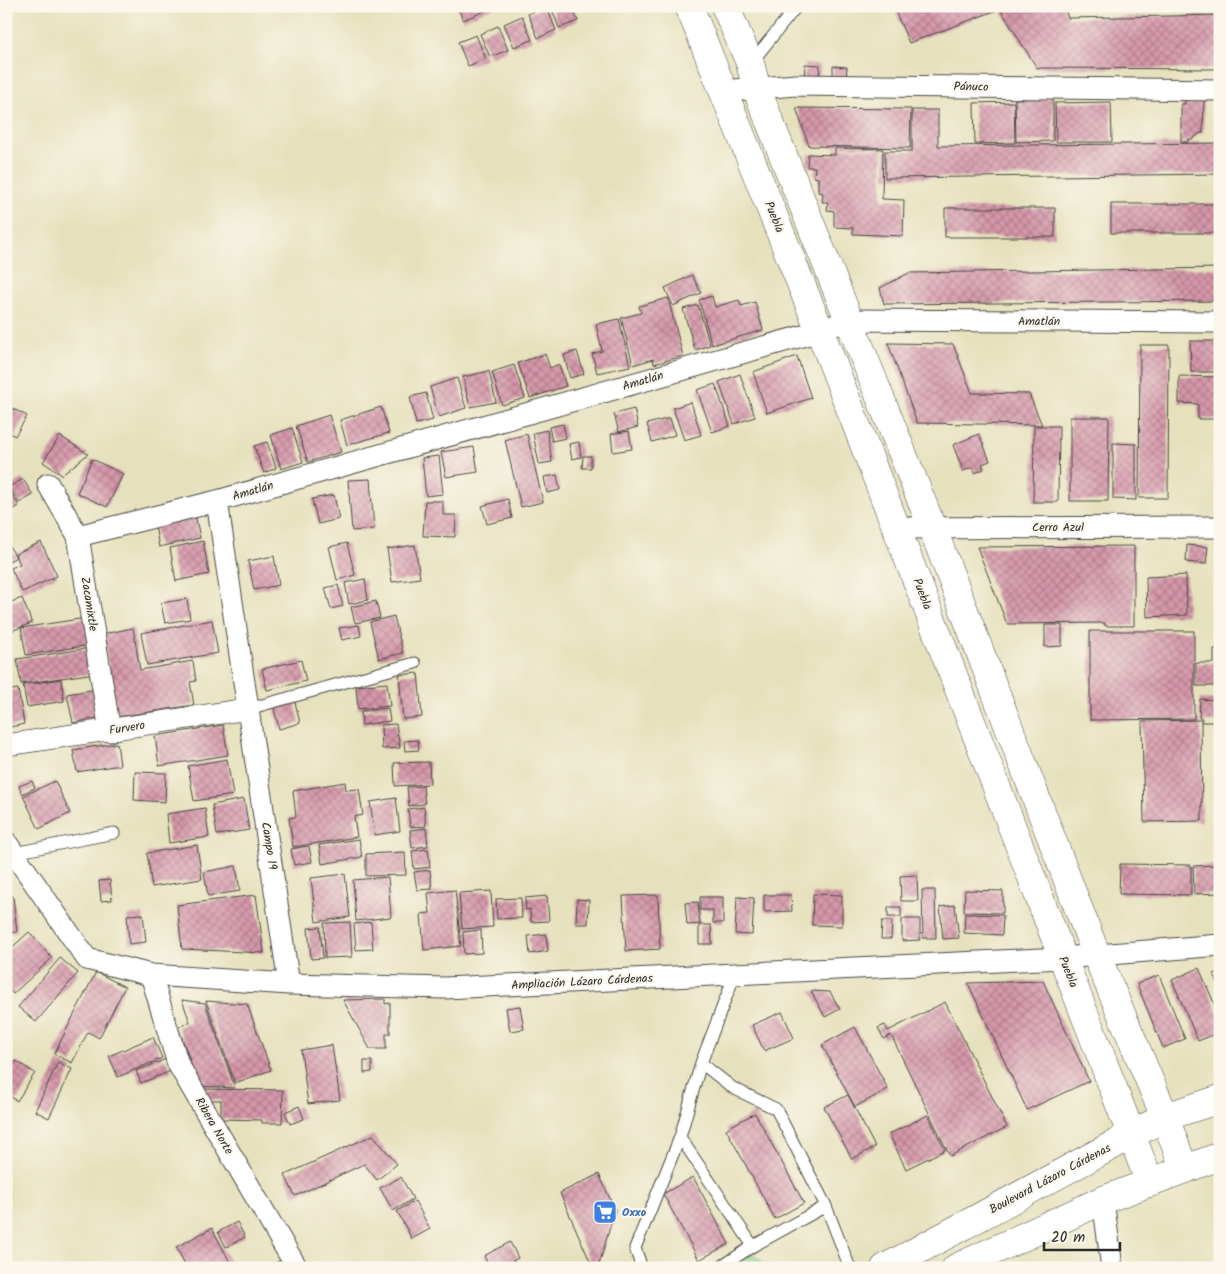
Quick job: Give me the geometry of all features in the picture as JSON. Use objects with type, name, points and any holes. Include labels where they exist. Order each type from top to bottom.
[{"type":"main road","points":[[690,10],[725,6],[750,63],[757,90],[932,527],[1096,954],[1165,1117],[1184,1168]]},
{"type":"main road","name":"Puebla","points":[[690,10],[820,331],[1150,1183]]},
{"type":"main road","points":[[958,687],[989,674]]},
{"type":"main road","name":"Boulevard Lázaro Cárdenas","points":[[885,1268],[1165,1117],[1220,1099]]},
{"type":"main road","points":[[956,1268],[1103,1200],[1220,1156]]},
{"type":"street","name":"Pánuco","points":[[722,91],[757,90],[796,85],[1220,90]]},
{"type":"street","name":"Amatlán","points":[[78,536],[217,501],[820,331],[848,320],[1220,322]]},
{"type":"street","name":"Zacamixtle","points":[[48,484],[78,536],[110,731]]},
{"type":"street","name":"Campo 19","points":[[217,501],[289,984]]},
{"type":"street","name":"Cerro Azul","points":[[897,528],[1220,527]]},
{"type":"street","name":"Furvero","points":[[6,745],[248,709]]},
{"type":"street","name":"Ampliación Lázaro Cárdenas","points":[[10,848],[87,959],[151,975],[289,984],[445,988],[1062,958],[1220,945]]},
{"type":"street","name":"Ribera Norte","points":[[151,975],[178,1064],[297,1268]]},
{"type":"street","points":[[1103,1200],[1112,1268]]},
{"type":"lane","points":[[750,63],[797,6]]},
{"type":"lane","points":[[248,709],[415,662]]},
{"type":"lane","points":[[10,848],[114,832]]},
{"type":"lane","points":[[642,1268],[635,1248],[680,1137],[701,1063],[735,974]]},
{"type":"lane","points":[[701,1063],[733,1088],[776,1108],[826,1206],[850,1268]]},
{"type":"lane","points":[[680,1137],[753,1246]]},
{"type":"lane","points":[[719,1268],[753,1246],[826,1206]]},
{"type":"green space","points":[[752,1253],[770,1268],[728,1268]]},
{"type":"building","points":[[457,6],[497,6],[463,20]]},
{"type":"building","points":[[546,6],[556,30],[538,38],[528,14]]},
{"type":"building","points":[[551,6],[572,6],[578,21],[559,28]]},
{"type":"building","points":[[893,6],[1064,6],[1068,18],[1220,15],[1220,69],[1037,68],[1000,9],[909,43]]},
{"type":"building","points":[[522,16],[532,40],[514,47],[504,24]]},
{"type":"building","points":[[498,26],[508,50],[490,57],[480,34]]},
{"type":"building","points":[[476,35],[486,59],[468,66],[458,42]]},
{"type":"building","points":[[805,64],[820,65],[819,82],[804,81]]},
{"type":"building","points":[[833,66],[847,67],[846,80],[833,79]]},
{"type":"building","points":[[1053,98],[1053,141],[1016,142],[1015,99]]},
{"type":"building","points":[[1185,99],[1204,99],[1203,133],[1200,133],[1193,139],[1188,139],[1188,142],[1181,142],[1181,104],[1185,104]]},
{"type":"building","points":[[1014,102],[1015,143],[975,144],[974,103]]},
{"type":"building","points":[[1111,102],[1112,142],[1056,142],[1055,103]]},
{"type":"building","points":[[796,108],[911,109],[910,148],[809,146]]},
{"type":"building","points":[[912,110],[938,110],[938,146],[1220,143],[1220,174],[885,178],[885,151],[912,151]]},
{"type":"building","points":[[835,148],[883,149],[882,199],[904,200],[903,236],[853,234],[853,228],[834,227],[834,211],[827,210],[828,202],[822,202],[823,193],[818,192],[818,178],[814,177],[815,167],[807,167],[808,154],[835,155]]},
{"type":"building","points":[[1111,204],[1220,204],[1220,233],[1111,233]]},
{"type":"building","points":[[945,208],[1055,208],[1055,237],[945,237]]},
{"type":"building","points":[[1220,268],[1220,301],[884,304],[880,288],[909,273]]},
{"type":"building","points":[[692,275],[701,293],[673,306],[665,288]]},
{"type":"building","points":[[712,296],[715,307],[739,300],[741,306],[755,302],[763,330],[712,345],[699,300]]},
{"type":"building","points":[[668,298],[683,356],[654,364],[653,359],[633,365],[621,318],[641,313],[639,306]]},
{"type":"building","points":[[698,305],[710,345],[695,350],[683,309]]},
{"type":"building","points":[[619,319],[630,366],[597,373],[592,354],[602,351],[596,324]]},
{"type":"building","points":[[1190,341],[1217,341],[1217,372],[1191,372]]},
{"type":"building","points":[[888,343],[953,344],[972,393],[1029,394],[1042,425],[917,423]]},
{"type":"building","points":[[1140,345],[1169,345],[1168,498],[1139,498]]},
{"type":"building","points":[[577,351],[584,374],[570,378],[564,355]]},
{"type":"building","points":[[545,354],[550,368],[559,364],[566,386],[530,398],[518,363]]},
{"type":"building","points":[[797,356],[811,398],[767,413],[753,372]]},
{"type":"building","points":[[514,365],[525,398],[502,405],[492,372]]},
{"type":"building","points":[[489,371],[496,402],[470,407],[463,377]]},
{"type":"building","points":[[740,374],[755,417],[734,424],[719,382]]},
{"type":"building","points":[[1179,376],[1220,377],[1220,419],[1198,419],[1198,404],[1179,403]]},
{"type":"building","points":[[457,378],[466,408],[439,417],[430,387]]},
{"type":"building","points":[[715,384],[730,426],[712,432],[697,390]]},
{"type":"building","points":[[426,393],[433,420],[416,424],[410,397]]},
{"type":"building","points":[[691,402],[701,435],[684,440],[673,408]]},
{"type":"building","points":[[8,406],[27,416],[15,436],[6,431]]},
{"type":"building","points":[[381,407],[389,433],[347,445],[340,420]]},
{"type":"building","points":[[634,409],[638,427],[619,432],[614,414]]},
{"type":"building","points":[[329,415],[341,452],[308,462],[296,426]]},
{"type":"building","points":[[1070,417],[1109,417],[1108,501],[1070,501]]},
{"type":"building","points":[[670,418],[675,435],[652,442],[647,424]]},
{"type":"building","points":[[563,424],[566,438],[552,441],[549,427]]},
{"type":"building","points":[[1034,426],[1059,426],[1058,502],[1033,502]]},
{"type":"building","points":[[292,428],[303,462],[281,469],[271,435]]},
{"type":"building","points":[[547,430],[552,462],[539,464],[533,433]]},
{"type":"building","points":[[629,431],[632,449],[613,452],[611,434]]},
{"type":"building","points":[[527,434],[543,502],[521,507],[505,440]]},
{"type":"building","points":[[979,434],[990,461],[982,464],[984,469],[975,473],[973,467],[963,471],[953,445]]},
{"type":"building","points":[[60,436],[88,454],[62,475],[43,462]]},
{"type":"building","points":[[267,442],[276,468],[264,473],[254,446]]},
{"type":"building","points":[[579,442],[581,457],[572,459],[569,444]]},
{"type":"building","points":[[1113,443],[1136,444],[1136,500],[1113,499]]},
{"type":"building","points":[[474,447],[478,472],[446,477],[441,452]]},
{"type":"building","points":[[439,456],[443,494],[426,496],[422,458]]},
{"type":"building","points":[[583,456],[591,456],[591,468],[582,468]]},
{"type":"building","points":[[92,459],[123,474],[107,507],[77,493]]},
{"type":"building","points":[[557,475],[560,490],[547,493],[544,477]]},
{"type":"building","points":[[23,479],[33,495],[19,503],[9,487]]},
{"type":"building","points":[[370,479],[374,529],[352,531],[348,480]]},
{"type":"building","points":[[6,485],[19,506],[6,514]]},
{"type":"building","points":[[334,495],[339,519],[318,524],[312,499]]},
{"type":"building","points":[[508,499],[512,518],[487,524],[482,506]]},
{"type":"building","points":[[425,501],[443,501],[443,515],[456,515],[455,537],[423,536]]},
{"type":"building","points":[[196,518],[200,538],[159,547],[155,526]]},
{"type":"building","points":[[203,541],[209,574],[176,581],[170,548]]},
{"type":"building","points":[[41,542],[57,576],[22,592],[11,568],[20,564],[15,554]]},
{"type":"building","points":[[347,543],[355,575],[337,580],[329,547]]},
{"type":"building","points":[[8,544],[16,557],[6,563],[6,546]]},
{"type":"building","points":[[415,545],[420,578],[392,582],[387,549]]},
{"type":"building","points":[[1187,545],[1208,547],[1206,564],[1186,562]]},
{"type":"building","points":[[1134,546],[1134,626],[1105,626],[1105,623],[1007,624],[977,547]]},
{"type":"building","points":[[274,556],[279,585],[254,590],[248,561]]},
{"type":"building","points":[[1186,575],[1187,615],[1147,617],[1146,577]]},
{"type":"building","points":[[365,579],[368,600],[349,604],[345,583]]},
{"type":"building","points":[[338,585],[343,606],[331,609],[325,588]]},
{"type":"building","points":[[22,598],[32,623],[6,633],[6,604]]},
{"type":"building","points":[[187,599],[190,619],[165,623],[161,603]]},
{"type":"building","points":[[376,601],[380,618],[355,623],[351,607]]},
{"type":"building","points":[[394,616],[403,653],[379,659],[370,622]]},
{"type":"building","points":[[86,618],[90,645],[26,655],[21,628]]},
{"type":"building","points":[[212,620],[218,653],[147,665],[141,633]]},
{"type":"building","points":[[359,625],[361,636],[342,640],[339,628]]},
{"type":"building","points":[[1045,625],[1062,625],[1062,646],[1045,647]]},
{"type":"building","points":[[133,628],[140,670],[193,661],[196,681],[190,682],[194,705],[117,717],[103,634]]},
{"type":"building","points":[[1090,631],[1194,631],[1194,719],[1090,720]]},
{"type":"building","points":[[91,648],[95,673],[21,684],[17,659]]},
{"type":"building","points":[[1214,649],[1220,649],[1220,686],[1196,686],[1196,663],[1214,663]]},
{"type":"building","points":[[301,660],[306,681],[267,690],[262,669]]},
{"type":"building","points":[[418,673],[422,717],[403,719],[399,675]]},
{"type":"building","points":[[61,679],[64,701],[27,707],[23,685]]},
{"type":"building","points":[[387,683],[390,706],[358,709],[356,686]]},
{"type":"building","points":[[18,689],[24,724],[6,728],[6,691]]},
{"type":"building","points":[[97,689],[102,717],[73,723],[67,694]]},
{"type":"building","points":[[1200,699],[1220,700],[1219,722],[1202,722],[1202,718],[1199,718]]},
{"type":"building","points":[[295,702],[300,723],[279,729],[274,708]]},
{"type":"building","points":[[388,708],[390,721],[362,725],[361,711]]},
{"type":"building","points":[[1201,720],[1202,821],[1144,822],[1142,721]]},
{"type":"building","points":[[396,724],[400,748],[382,749],[381,725]]},
{"type":"building","points":[[223,725],[228,755],[159,766],[155,736]]},
{"type":"building","points":[[418,740],[419,750],[405,751],[404,741]]},
{"type":"building","points":[[117,743],[120,765],[77,772],[73,750]]},
{"type":"building","points":[[227,759],[233,795],[194,801],[188,766]]},
{"type":"building","points":[[429,762],[430,784],[395,786],[394,763]]},
{"type":"building","points":[[135,772],[166,773],[165,802],[134,800]]},
{"type":"building","points":[[32,781],[35,788],[22,794],[19,786]]},
{"type":"building","points":[[55,781],[70,813],[39,829],[23,796]]},
{"type":"building","points":[[345,782],[346,790],[359,789],[363,815],[354,817],[357,837],[293,847],[289,818],[296,817],[293,791]]},
{"type":"building","points":[[423,786],[425,804],[409,806],[407,787]]},
{"type":"building","points":[[396,798],[400,831],[375,835],[370,802]]},
{"type":"building","points":[[244,799],[249,830],[217,835],[212,805]]},
{"type":"building","points":[[424,807],[426,826],[410,827],[408,809]]},
{"type":"building","points":[[205,808],[209,837],[169,843],[166,814]]},
{"type":"building","points":[[426,828],[428,846],[412,848],[410,830]]},
{"type":"building","points":[[359,839],[362,857],[322,864],[319,845]]},
{"type":"building","points":[[197,845],[202,879],[152,887],[147,853]]},
{"type":"building","points":[[309,846],[312,862],[294,865],[291,849]]},
{"type":"building","points":[[428,849],[430,867],[414,869],[412,851]]},
{"type":"building","points":[[405,852],[406,875],[366,876],[366,854]]},
{"type":"building","points":[[1120,864],[1191,865],[1191,895],[1119,894]]},
{"type":"building","points":[[1220,865],[1220,893],[1194,894],[1193,866]]},
{"type":"building","points":[[236,866],[240,891],[208,896],[204,872]]},
{"type":"building","points":[[430,870],[432,889],[417,890],[414,872]]},
{"type":"building","points":[[345,874],[350,917],[316,922],[311,878]]},
{"type":"building","points":[[917,875],[918,901],[901,901],[900,876]]},
{"type":"building","points":[[388,877],[391,917],[356,921],[353,880]]},
{"type":"building","points":[[110,880],[112,900],[101,901],[99,881]]},
{"type":"building","points":[[455,890],[461,946],[424,950],[421,914],[430,913],[428,893]]},
{"type":"building","points":[[922,890],[935,890],[936,938],[923,938]]},
{"type":"building","points":[[965,890],[1003,891],[1003,913],[964,912]]},
{"type":"building","points":[[491,891],[493,927],[462,929],[459,893]]},
{"type":"building","points":[[813,894],[842,895],[842,926],[812,925]]},
{"type":"building","points":[[256,895],[264,953],[182,949],[177,905]]},
{"type":"building","points":[[658,895],[660,949],[626,951],[623,896]]},
{"type":"building","points":[[764,895],[791,895],[792,911],[764,912]]},
{"type":"building","points":[[6,896],[13,896],[17,932],[6,933]]},
{"type":"building","points":[[547,896],[549,921],[531,922],[530,909],[526,910],[525,898]]},
{"type":"building","points":[[700,897],[723,897],[723,923],[713,923],[713,910],[700,910]]},
{"type":"building","points":[[737,897],[754,898],[752,935],[735,934]]},
{"type":"building","points":[[521,898],[522,918],[497,919],[496,899]]},
{"type":"building","points":[[577,899],[589,900],[588,924],[576,924]]},
{"type":"building","points":[[698,902],[700,924],[687,925],[685,903]]},
{"type":"building","points":[[955,905],[959,938],[943,939],[940,907]]},
{"type":"building","points":[[888,907],[901,907],[901,917],[888,917]]},
{"type":"building","points":[[143,914],[146,942],[129,944],[127,915]]},
{"type":"building","points":[[965,914],[1003,915],[1002,935],[964,933]]},
{"type":"building","points":[[902,919],[920,919],[920,940],[902,941]]},
{"type":"building","points":[[882,921],[892,921],[891,939],[881,939]]},
{"type":"building","points":[[350,922],[352,957],[325,958],[324,923]]},
{"type":"building","points":[[371,922],[373,949],[356,950],[354,924]]},
{"type":"building","points":[[699,925],[711,925],[712,944],[699,944]]},
{"type":"building","points":[[320,927],[323,958],[311,959],[308,928]]},
{"type":"building","points":[[481,930],[482,953],[464,954],[463,932]]},
{"type":"building","points":[[29,932],[52,958],[13,994],[6,986],[6,953]]},
{"type":"building","points":[[546,934],[548,951],[530,954],[528,936]]},
{"type":"building","points":[[60,958],[78,973],[36,1022],[18,1007]]},
{"type":"building","points":[[1199,968],[1220,1017],[1220,1032],[1198,1041],[1172,980]]},
{"type":"building","points":[[1220,971],[1220,989],[1214,974]]},
{"type":"building","points":[[96,972],[125,987],[99,1038],[88,1032],[72,1063],[54,1054]]},
{"type":"building","points":[[1159,975],[1185,1039],[1163,1048],[1137,984]]},
{"type":"building","points":[[1043,981],[1089,1081],[1027,1110],[968,983]]},
{"type":"building","points":[[811,991],[830,992],[840,1009],[825,1017]]},
{"type":"building","points":[[385,999],[385,1004],[390,1003],[390,1034],[386,1034],[386,1049],[370,1049],[343,1000]]},
{"type":"building","points":[[182,1000],[205,1003],[235,1088],[199,1086],[178,1027],[190,1022]]},
{"type":"building","points":[[206,1001],[247,1004],[271,1070],[235,1083]]},
{"type":"building","points":[[945,1002],[1007,1127],[950,1156],[891,1035],[884,1039],[878,1028],[885,1025],[888,1031]]},
{"type":"building","points":[[520,1006],[524,1029],[510,1031],[506,1008]]},
{"type":"building","points":[[782,1012],[794,1038],[764,1051],[752,1025]]},
{"type":"building","points":[[855,1027],[888,1089],[855,1107],[822,1045]]},
{"type":"building","points":[[153,1037],[162,1058],[118,1077],[109,1056]]},
{"type":"building","points":[[332,1045],[340,1100],[308,1104],[301,1050]]},
{"type":"building","points":[[166,1059],[171,1071],[141,1083],[136,1071]]},
{"type":"building","points":[[16,1061],[35,1073],[17,1101],[6,1094],[6,1075]]},
{"type":"building","points":[[364,1061],[372,1061],[372,1072],[364,1073]]},
{"type":"building","points":[[58,1062],[72,1069],[49,1118],[35,1111]]},
{"type":"building","points":[[201,1089],[283,1090],[282,1123],[262,1123],[262,1120],[221,1119],[221,1100],[207,1100]]},
{"type":"building","points":[[848,1095],[875,1147],[852,1159],[824,1107]]},
{"type":"building","points":[[299,1106],[304,1119],[290,1124],[285,1112]]},
{"type":"building","points":[[755,1113],[804,1203],[775,1219],[726,1129]]},
{"type":"building","points":[[928,1115],[945,1150],[906,1169],[889,1134]]},
{"type":"building","points":[[373,1135],[397,1164],[377,1180],[364,1164],[295,1196],[285,1175]]},
{"type":"building","points":[[599,1174],[615,1210],[598,1268],[593,1268],[560,1193]]},
{"type":"building","points":[[401,1177],[413,1199],[393,1211],[380,1188]]},
{"type":"building","points":[[693,1177],[729,1244],[699,1260],[663,1194]]},
{"type":"building","points":[[415,1201],[430,1229],[412,1239],[397,1211]]},
{"type":"building","points":[[237,1222],[245,1237],[226,1247],[218,1232]]},
{"type":"building","points":[[212,1228],[233,1268],[187,1268],[176,1247]]},
{"type":"building","points":[[510,1242],[518,1258],[500,1268],[490,1268],[484,1256]]},
{"type":"building","points":[[281,1260],[285,1268],[268,1268]]},
{"type":"place","name":"Oxxo","points":[[605,1212]]}]
